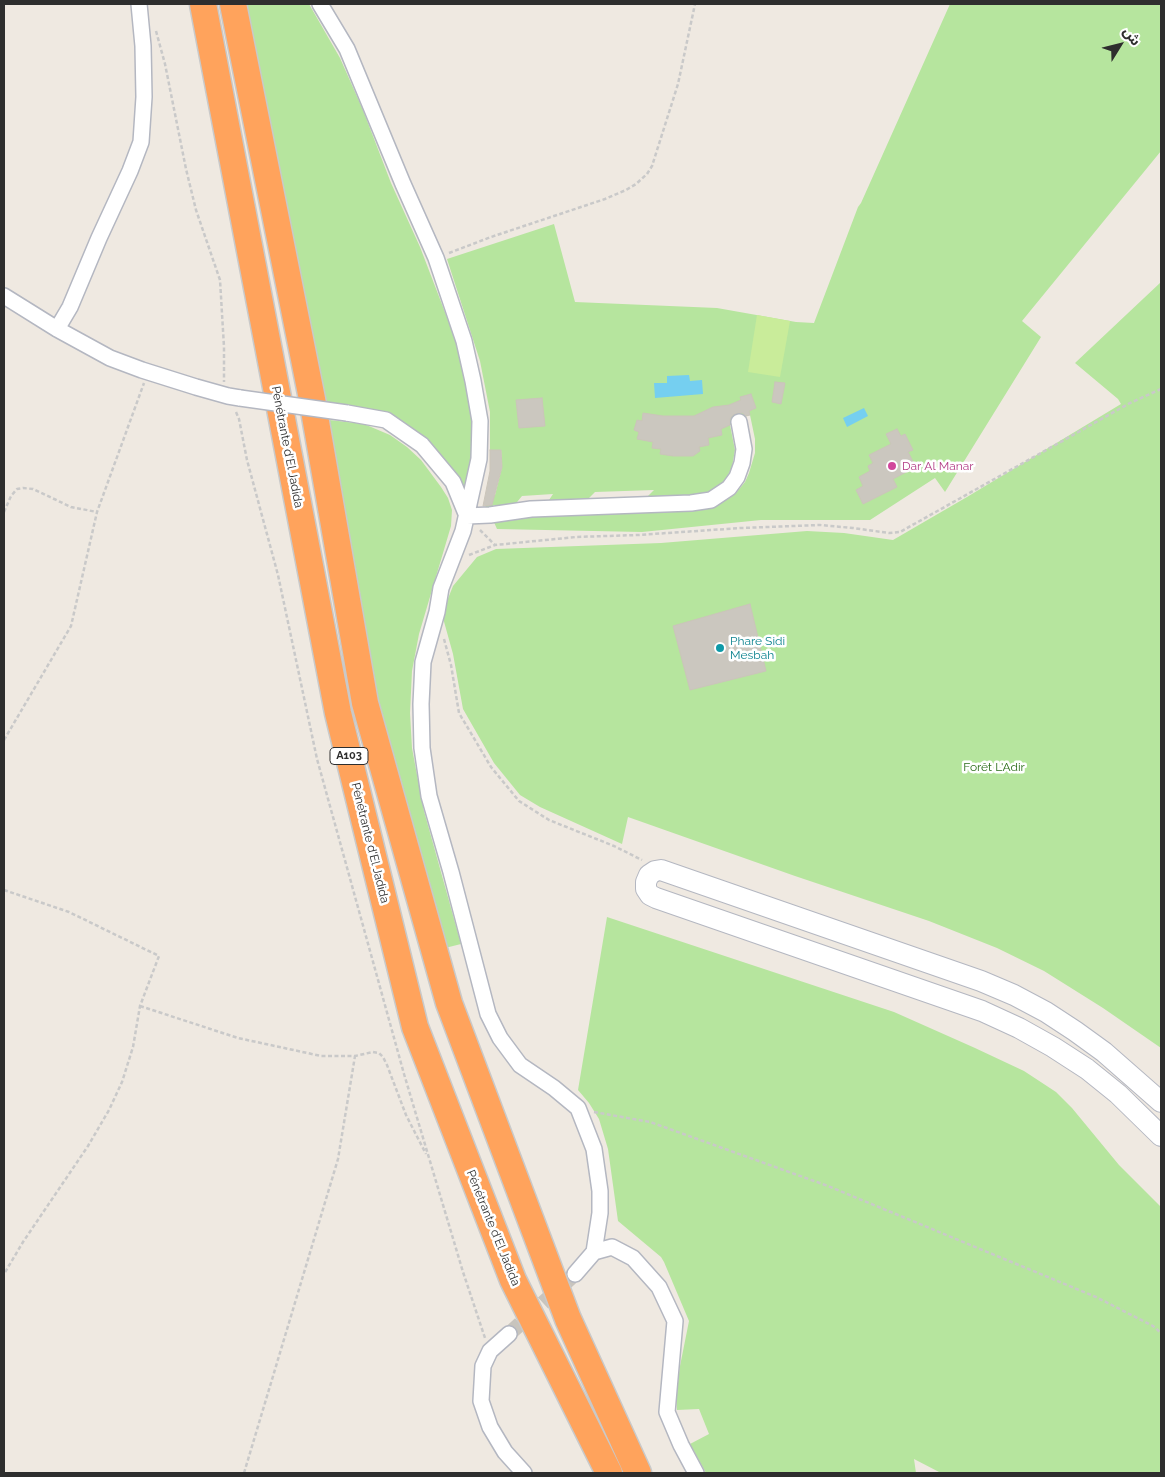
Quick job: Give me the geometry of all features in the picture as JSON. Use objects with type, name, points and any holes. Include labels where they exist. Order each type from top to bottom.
[{"type":"highway","name":"Pénétrante d'El Jadida","points":[[203,4],[338,713],[415,1027],[513,1280],[609,1473]]},
{"type":"highway","name":"A103","points":[[233,4],[312,399],[365,703],[449,1003],[568,1319],[638,1473]]},
{"type":"street","points":[[57,329],[73,300],[141,142],[144,97],[143,46],[139,4]]},
{"type":"street","points":[[320,4],[358,73],[403,184],[436,258],[464,341],[473,381],[480,421],[480,459],[463,531],[441,588],[437,612],[423,662],[421,704],[422,748],[429,796],[488,1014],[500,1038],[520,1065],[554,1088],[578,1108],[594,1149],[600,1191],[600,1213],[594,1252],[575,1274]]},
{"type":"street","points":[[4,296],[57,329],[110,358],[128,365],[234,397],[386,420],[422,445],[453,482],[467,516]]},
{"type":"street","points":[[467,516],[490,515],[531,509],[682,503],[711,500],[729,488],[737,477],[744,449],[739,422]]},
{"type":"street","points":[[1161,1102],[1104,1052],[1076,1031],[1014,995],[981,981],[661,870],[654,871],[649,875],[646,889],[650,895],[656,898],[973,1008],[1018,1028],[1054,1047],[1086,1069],[1118,1094],[1161,1136]]},
{"type":"street","points":[[594,1252],[612,1247],[633,1258],[659,1286],[675,1321],[667,1412],[680,1445],[696,1473]]},
{"type":"street","points":[[509,1334],[490,1351],[483,1366],[481,1401],[490,1427],[500,1444],[524,1473]]},
{"type":"path","points":[[436,258],[490,237],[606,199],[636,184],[647,174],[656,155],[678,84],[695,4]]},
{"type":"path","points":[[155,24],[194,202],[220,280],[224,385],[234,397],[247,460],[278,575],[317,759],[404,1074],[463,1272],[490,1351]]},
{"type":"path","points":[[4,740],[71,626],[97,512],[148,371]]},
{"type":"path","points":[[451,562],[495,545],[576,537],[820,525],[888,533],[900,532],[1130,403],[1161,389]]},
{"type":"path","points":[[4,512],[11,496],[17,489],[23,488],[33,489],[72,507],[97,512]]},
{"type":"path","points":[[437,612],[451,665],[459,713],[491,767],[519,802],[549,820],[614,846],[661,870]]},
{"type":"path","points":[[4,890],[69,912],[159,956],[140,1006],[133,1047],[122,1082],[109,1110],[88,1146],[23,1242],[4,1274]]},
{"type":"path","points":[[140,1006],[238,1038],[321,1056],[355,1056],[373,1052],[379,1053],[383,1057],[406,1115],[430,1160]]},
{"type":"path","points":[[244,1473],[338,1159],[355,1056]]},
{"type":"path","points":[[578,1108],[650,1122],[828,1186],[1096,1297],[1153,1326],[1161,1333]]},
{"type":"green space","points":[[240,4],[309,4],[340,58],[363,110],[391,183],[420,247],[462,361],[470,400],[475,441],[474,467],[465,492],[376,411],[319,401]]},
{"type":"green space","points":[[950,4],[1161,4],[1161,151],[1022,321],[1041,337],[945,492],[935,478],[870,520],[761,520],[642,532],[497,529],[493,520],[522,514],[718,504],[735,494],[745,482],[755,453],[755,439],[750,415],[741,418],[742,421],[730,425],[735,450],[732,467],[725,481],[706,495],[646,498],[654,490],[595,492],[586,501],[547,503],[553,494],[522,496],[513,507],[494,505],[487,510],[484,502],[495,495],[502,467],[501,450],[490,450],[490,412],[480,361],[447,259],[554,224],[575,302],[717,308],[796,322],[814,323],[858,207]]},
{"type":"green space","name":"Forêt L'Adir","points":[[1161,282],[1161,1048],[1103,1008],[1044,971],[997,948],[929,921],[628,817],[622,844],[540,807],[520,795],[494,763],[463,709],[453,654],[443,618],[445,606],[453,586],[477,557],[496,549],[661,543],[807,531],[844,533],[893,540],[1121,404],[1118,399],[1075,363]]},
{"type":"green space","points":[[757,315],[790,321],[780,377],[748,372]]},
{"type":"green space","points":[[321,419],[364,424],[390,435],[421,460],[448,498],[452,510],[451,526],[419,634],[412,671],[410,713],[412,748],[424,811],[461,944],[441,949],[381,734]]},
{"type":"green space","points":[[607,917],[894,1012],[1024,1071],[1056,1092],[1072,1108],[1119,1165],[1161,1207],[1161,1473],[941,1473],[914,1459],[916,1473],[706,1473],[690,1444],[709,1434],[699,1409],[677,1410],[676,1398],[680,1366],[689,1321],[661,1257],[618,1221],[608,1149],[599,1119],[578,1090]]},
{"type":"water","points":[[689,375],[690,381],[702,380],[703,394],[655,398],[654,383],[667,383],[667,376]]},
{"type":"water","points":[[864,408],[868,416],[847,427],[843,418]]},
{"type":"building","points":[[775,382],[785,383],[781,404],[772,402]]},
{"type":"building","points":[[751,394],[756,408],[749,411],[750,415],[746,416],[743,413],[738,413],[733,415],[730,419],[730,425],[721,429],[722,435],[708,438],[709,445],[699,447],[700,451],[693,456],[660,454],[661,449],[652,448],[653,442],[637,439],[639,432],[634,430],[637,420],[642,421],[643,413],[663,416],[694,416],[713,407],[729,405],[741,400],[740,397]]},
{"type":"building","points":[[542,398],[545,426],[519,428],[516,400]]},
{"type":"building","name":"Dar Al Manar","points":[[897,429],[901,436],[905,434],[913,450],[908,452],[916,467],[893,479],[897,487],[863,504],[856,490],[863,486],[859,477],[870,471],[868,466],[873,463],[869,455],[891,444],[886,434]]},
{"type":"building","points":[[490,450],[501,450],[502,467],[492,505],[483,506],[490,471]]},
{"type":"building","name":"Phare Sidi Mesbah","points":[[750,604],[766,671],[690,690],[673,626]]},
{"type":"tunnel","points":[[509,1334],[575,1274]]},
{"type":"place","name":"Dar Al Manar","points":[[892,466]]},
{"type":"place","name":"Phare Sidi Mesbah","points":[[720,648]]}]
